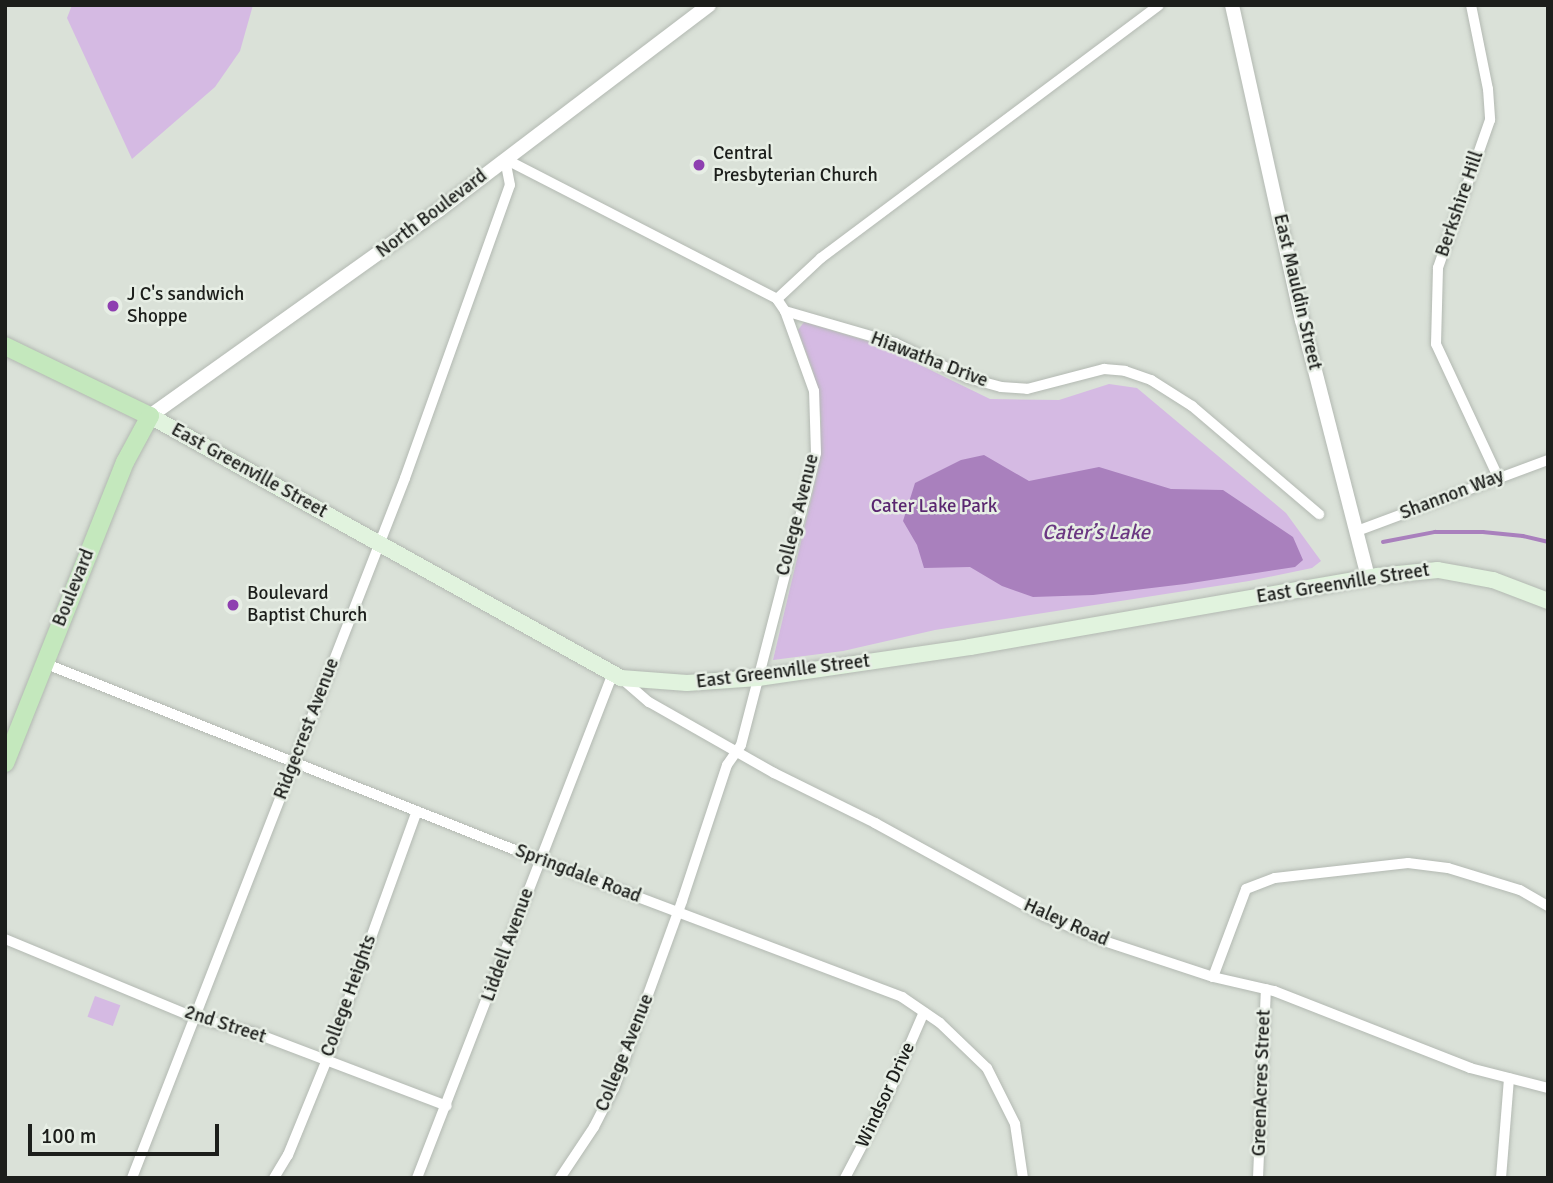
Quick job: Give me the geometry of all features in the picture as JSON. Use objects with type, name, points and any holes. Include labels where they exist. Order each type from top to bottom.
[{"type":"main road","name":"East Greenville Street","points":[[5,346],[150,416],[617,676],[687,683],[758,678],[970,648],[1368,577],[1438,570],[1493,580],[1548,601]]},
{"type":"main road","name":"Boulevard","points":[[5,763],[125,462],[150,416]]},
{"type":"street","name":"North Boulevard","points":[[150,416],[439,210],[709,5]]},
{"type":"street","points":[[505,159],[777,299],[821,258],[1159,5]]},
{"type":"street","name":"East Mauldin Street","points":[[1232,5],[1302,320],[1368,577]]},
{"type":"street","name":"Berkshire Hill","points":[[1471,5],[1488,89],[1490,120],[1438,268],[1436,345],[1498,477]]},
{"type":"street","name":"Ridgecrest Avenue","points":[[132,1178],[405,478],[510,185],[505,159]]},
{"type":"street","name":"College Avenue","points":[[560,1178],[594,1128],[614,1087],[678,912],[727,765],[737,751],[816,453],[814,391],[785,311],[777,299]]},
{"type":"street","name":"Hiawatha Drive","points":[[785,311],[895,343],[968,378],[1001,387],[1027,389],[1104,369],[1125,371],[1151,380],[1192,406],[1319,514]]},
{"type":"street","name":"Shannon Way","points":[[1357,531],[1548,460]]},
{"type":"street","name":"Springdale Road","points":[[44,663],[540,860],[902,997],[940,1023],[987,1068],[1015,1124],[1023,1178]]},
{"type":"street","name":"Haley Road","points":[[617,676],[649,702],[1044,916],[1104,942],[1213,977],[1266,989],[1470,1068],[1548,1088]]},
{"type":"street","name":"Liddell Avenue","points":[[417,1178],[540,860],[617,676]]},
{"type":"street","name":"College Heights","points":[[274,1178],[288,1155],[326,1062],[417,811]]},
{"type":"street","points":[[1213,977],[1246,889],[1275,878],[1408,863],[1448,868],[1520,890],[1548,905]]},
{"type":"street","name":"2nd Street","points":[[5,939],[193,1017],[255,1033],[447,1106]]},
{"type":"street","name":"GreenAcres Street","points":[[1258,1178],[1266,989]]},
{"type":"street","name":"Windsor Drive","points":[[845,1178],[884,1104],[924,1012]]},
{"type":"street","points":[[1501,1178],[1508,1078]]},
{"type":"green space","points":[[72,5],[253,5],[240,51],[215,87],[132,159],[67,18]]},
{"type":"green space","name":"Cater Lake Park","points":[[804,322],[877,344],[990,399],[1059,400],[1109,384],[1137,388],[1286,513],[1321,561],[1312,568],[1249,581],[935,630],[843,651],[773,660],[818,470],[821,418],[814,374],[798,330]]},
{"type":"green space","points":[[95,996],[120,1005],[113,1026],[87,1017]]},
{"type":"water","name":"Cater’s Lake","points":[[984,455],[1029,481],[1099,467],[1171,489],[1223,490],[1293,537],[1303,560],[1295,567],[1185,584],[1093,595],[1033,597],[1002,586],[970,567],[924,568],[917,545],[903,521],[915,483],[961,460]]},
{"type":"waterway","points":[[1383,542],[1435,532],[1483,532],[1523,536],[1548,542]]},
{"type":"place","name":"Central Presbyterian Church","points":[[699,165]]},
{"type":"place","name":"J C's sandwich Shoppe","points":[[113,306]]},
{"type":"place","name":"Boulevard Baptist Church","points":[[233,605]]}]
